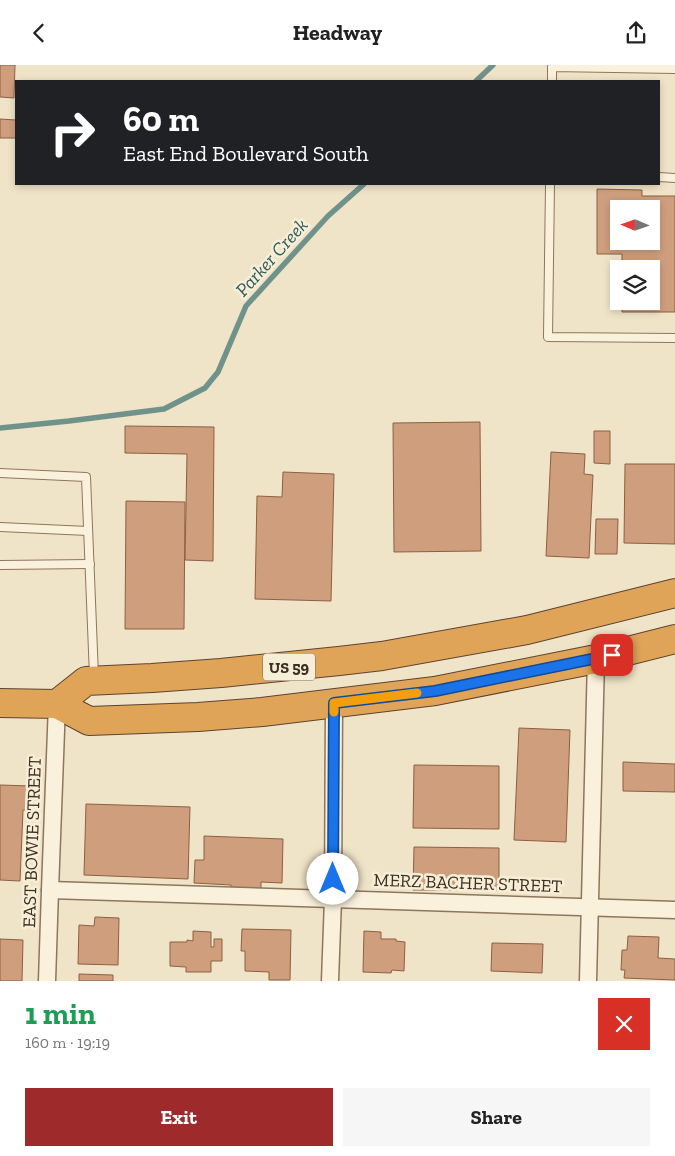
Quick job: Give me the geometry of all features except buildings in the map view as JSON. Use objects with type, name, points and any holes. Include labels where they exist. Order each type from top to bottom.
[{"type":"highway","name":"US 59","points":[[58,704],[86,681],[221,673],[399,653],[527,630],[675,593]]},
{"type":"highway","name":"US 59","points":[[0,703],[58,704],[89,721],[198,717],[262,712],[435,691],[596,659],[675,639]]},
{"type":"street","points":[[588,981],[596,659]]},
{"type":"street","points":[[330,981],[333,899],[334,703]]},
{"type":"street","name":"EAST BOWIE STREET","points":[[47,981],[58,704]]},
{"type":"street","name":"MERZ BACHER STREET","points":[[50,890],[675,910]]},
{"type":"lane","points":[[552,80],[552,67],[675,69]]},
{"type":"lane","points":[[660,177],[675,178]]},
{"type":"lane","points":[[550,185],[548,337],[675,338]]},
{"type":"lane","points":[[0,473],[86,477],[94,680]]},
{"type":"lane","points":[[0,527],[88,531]]},
{"type":"lane","points":[[0,565],[90,564]]},
{"type":"waterway","name":"Parker Creek","points":[[477,80],[493,65]]},
{"type":"waterway","name":"Parker Creek","points":[[0,428],[164,409],[205,388],[218,372],[246,306],[328,216],[363,185]]},
{"type":"slow traffic","points":[[334,712],[334,703],[417,693]]},
{"type":"route","points":[[333,879],[334,703],[435,691],[612,655]]}]
